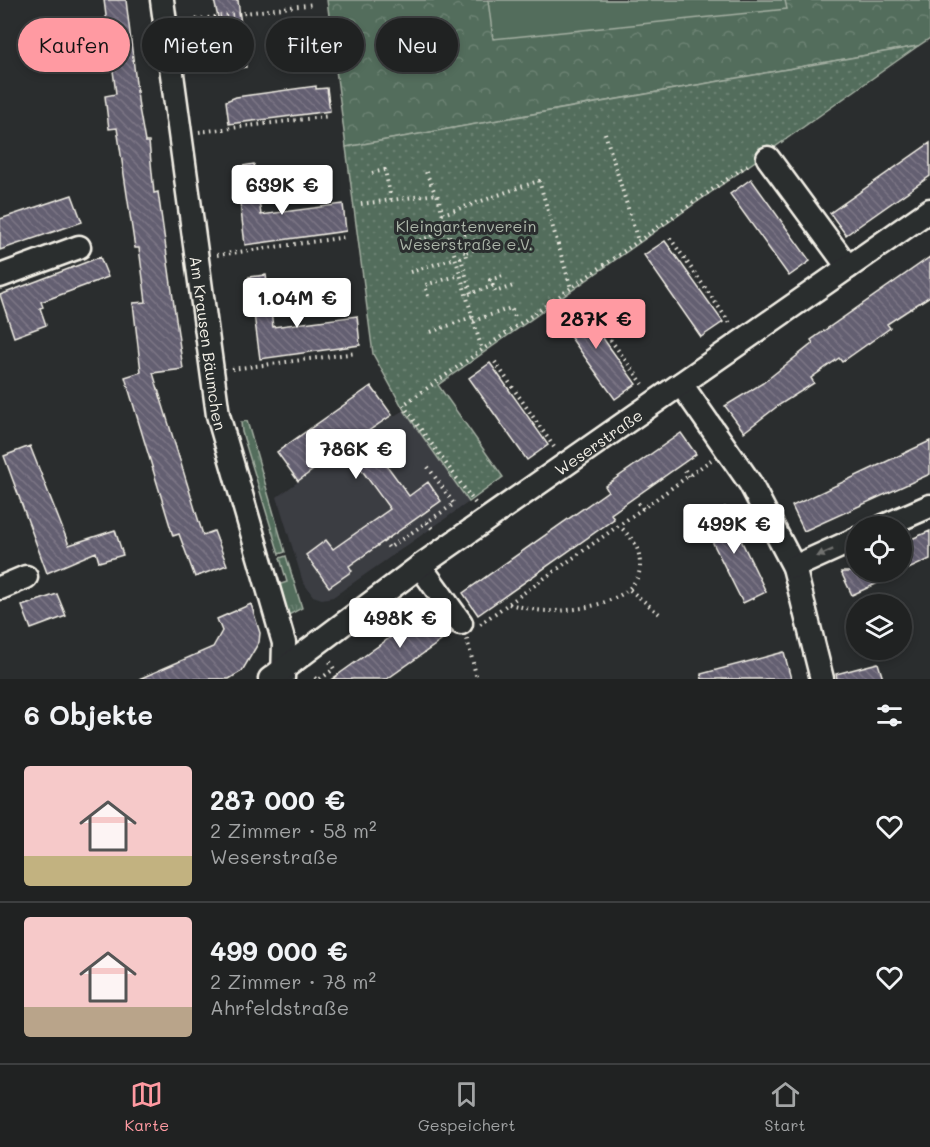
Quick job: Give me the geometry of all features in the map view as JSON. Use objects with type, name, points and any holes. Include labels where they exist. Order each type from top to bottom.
[{"type":"street","name":"Am Krausen Bäumchen","points":[[162,0],[164,18]]},
{"type":"street","name":"Am Krausen Bäumchen","points":[[172,72],[218,415],[284,644],[279,675]]},
{"type":"street","points":[[758,161],[848,267]]},
{"type":"street","name":"Weserstraße","points":[[279,675],[420,566],[930,210]]},
{"type":"street","points":[[0,276],[79,247]]},
{"type":"street","points":[[681,384],[750,483],[794,567],[822,679]]},
{"type":"street","points":[[907,516],[930,506]]},
{"type":"street","points":[[794,567],[846,544]]},
{"type":"street","points":[[420,566],[455,621]]},
{"type":"street","points":[[0,588],[26,577]]},
{"type":"path","points":[[204,18],[314,4]]},
{"type":"path","points":[[181,134],[330,117]]},
{"type":"path","points":[[605,133],[638,242]]},
{"type":"path","points":[[476,503],[403,405],[758,161]]},
{"type":"path","points":[[372,173],[385,170],[391,199]]},
{"type":"path","points":[[426,172],[442,214],[460,275],[469,294]]},
{"type":"path","points":[[442,214],[494,199],[510,190],[539,181],[571,288]]},
{"type":"path","points":[[362,204],[435,193]]},
{"type":"path","points":[[453,249],[465,235],[478,230]]},
{"type":"path","points":[[414,242],[447,231]]},
{"type":"path","points":[[196,258],[347,237]]},
{"type":"path","points":[[670,238],[742,341]]},
{"type":"path","points":[[476,240],[460,246],[460,251],[479,248]]},
{"type":"path","points":[[465,252],[466,257],[461,258],[473,319],[482,350]]},
{"type":"path","points":[[411,272],[455,258]]},
{"type":"path","points":[[429,296],[425,285],[460,275]]},
{"type":"path","points":[[503,276],[490,280],[495,292],[513,286]]},
{"type":"path","points":[[469,294],[493,286]]},
{"type":"path","points":[[582,301],[643,384]]},
{"type":"path","points":[[431,332],[511,308],[515,317]]},
{"type":"path","points":[[211,372],[356,353]]},
{"type":"path","points":[[495,362],[554,447]]},
{"type":"path","points":[[477,679],[455,621],[508,604],[726,448]]},
{"type":"path","points":[[384,541],[389,548],[454,504],[428,467]]},
{"type":"path","points":[[685,470],[689,476]]},
{"type":"path","points":[[638,503],[643,509]]},
{"type":"path","points":[[427,522],[434,531]]},
{"type":"path","points":[[508,604],[534,610],[566,610],[604,603],[630,590],[636,583],[640,572],[638,552],[620,526]]},
{"type":"path","points":[[630,590],[662,616]]},
{"type":"path","points":[[318,678],[334,669],[329,659]]},
{"type":"shaded area","points":[[404,410],[469,502],[333,597],[322,599],[313,596],[303,582],[277,497],[364,434]]},
{"type":"green space","points":[[327,0],[930,0],[930,38],[918,46],[346,147],[336,72],[364,72],[364,18],[329,18]]},
{"type":"green space","points":[[488,0],[785,0],[787,9],[493,39]]},
{"type":"green space","name":"Kleingartenverein Weserstraße e.V.","points":[[918,46],[438,385],[503,477],[469,502],[404,410],[373,354],[346,147]]},
{"type":"green space","points":[[247,421],[285,552],[279,554],[242,432],[241,422]]},
{"type":"green space","points":[[286,556],[302,608],[285,617],[278,585],[287,582],[280,558]]},
{"type":"building","points":[[104,0],[126,0],[128,18],[106,18]]},
{"type":"building","points":[[214,0],[238,0],[240,18],[218,18]]},
{"type":"building","points":[[130,33],[139,108],[145,142],[149,142],[154,193],[158,192],[183,369],[153,373],[203,535],[214,531],[227,565],[195,577],[179,534],[173,536],[125,377],[141,372],[133,303],[146,302],[139,248],[135,248],[117,128],[109,129],[105,96],[116,94],[113,72],[130,72]]},
{"type":"building","points":[[316,86],[316,89],[327,88],[330,111],[229,124],[226,101],[236,97]]},
{"type":"building","points":[[930,143],[930,176],[846,235],[830,213]]},
{"type":"building","points":[[254,164],[261,215],[343,204],[346,231],[245,245],[236,167]]},
{"type":"building","points":[[751,179],[810,261],[789,276],[730,194]]},
{"type":"building","points":[[72,195],[82,222],[0,250],[0,219]]},
{"type":"building","points":[[665,241],[723,322],[701,337],[644,255]]},
{"type":"building","points":[[100,257],[108,277],[41,302],[43,307],[40,308],[46,325],[14,337],[0,295]]},
{"type":"building","points":[[930,257],[930,296],[887,324],[890,328],[842,362],[839,358],[811,378],[814,383],[779,405],[744,432],[725,406],[763,383],[813,343],[811,340]]},
{"type":"building","points":[[266,275],[273,327],[357,316],[360,345],[260,359],[249,277]]},
{"type":"building","points":[[577,302],[636,384],[615,399],[556,317]]},
{"type":"building","points":[[490,363],[548,445],[527,460],[469,378]]},
{"type":"building","points":[[371,386],[392,415],[364,434],[409,496],[428,482],[441,501],[349,566],[352,571],[329,587],[306,555],[326,540],[333,549],[390,509],[345,447],[298,481],[277,452]]},
{"type":"building","points":[[681,433],[696,454],[611,514],[614,519],[478,615],[463,593],[608,491],[605,486]]},
{"type":"building","points":[[930,441],[930,474],[804,531],[792,506]]},
{"type":"building","points":[[30,446],[69,545],[115,530],[123,555],[99,562],[96,552],[47,573],[4,456]]},
{"type":"building","points":[[725,507],[766,592],[743,603],[701,519]]},
{"type":"building","points":[[930,531],[930,559],[912,567],[912,539]]},
{"type":"building","points":[[841,572],[846,572],[846,582],[880,582],[852,594]]},
{"type":"building","points":[[57,594],[66,616],[31,629],[22,606]]},
{"type":"building","points":[[251,604],[260,633],[259,642],[242,671],[229,679],[139,679],[213,647],[222,631],[217,619]]},
{"type":"building","points":[[433,607],[452,633],[387,679],[332,679]]},
{"type":"building","points":[[784,652],[791,679],[702,679],[701,674]]},
{"type":"building","points":[[878,663],[883,679],[837,679],[836,674]]}]
